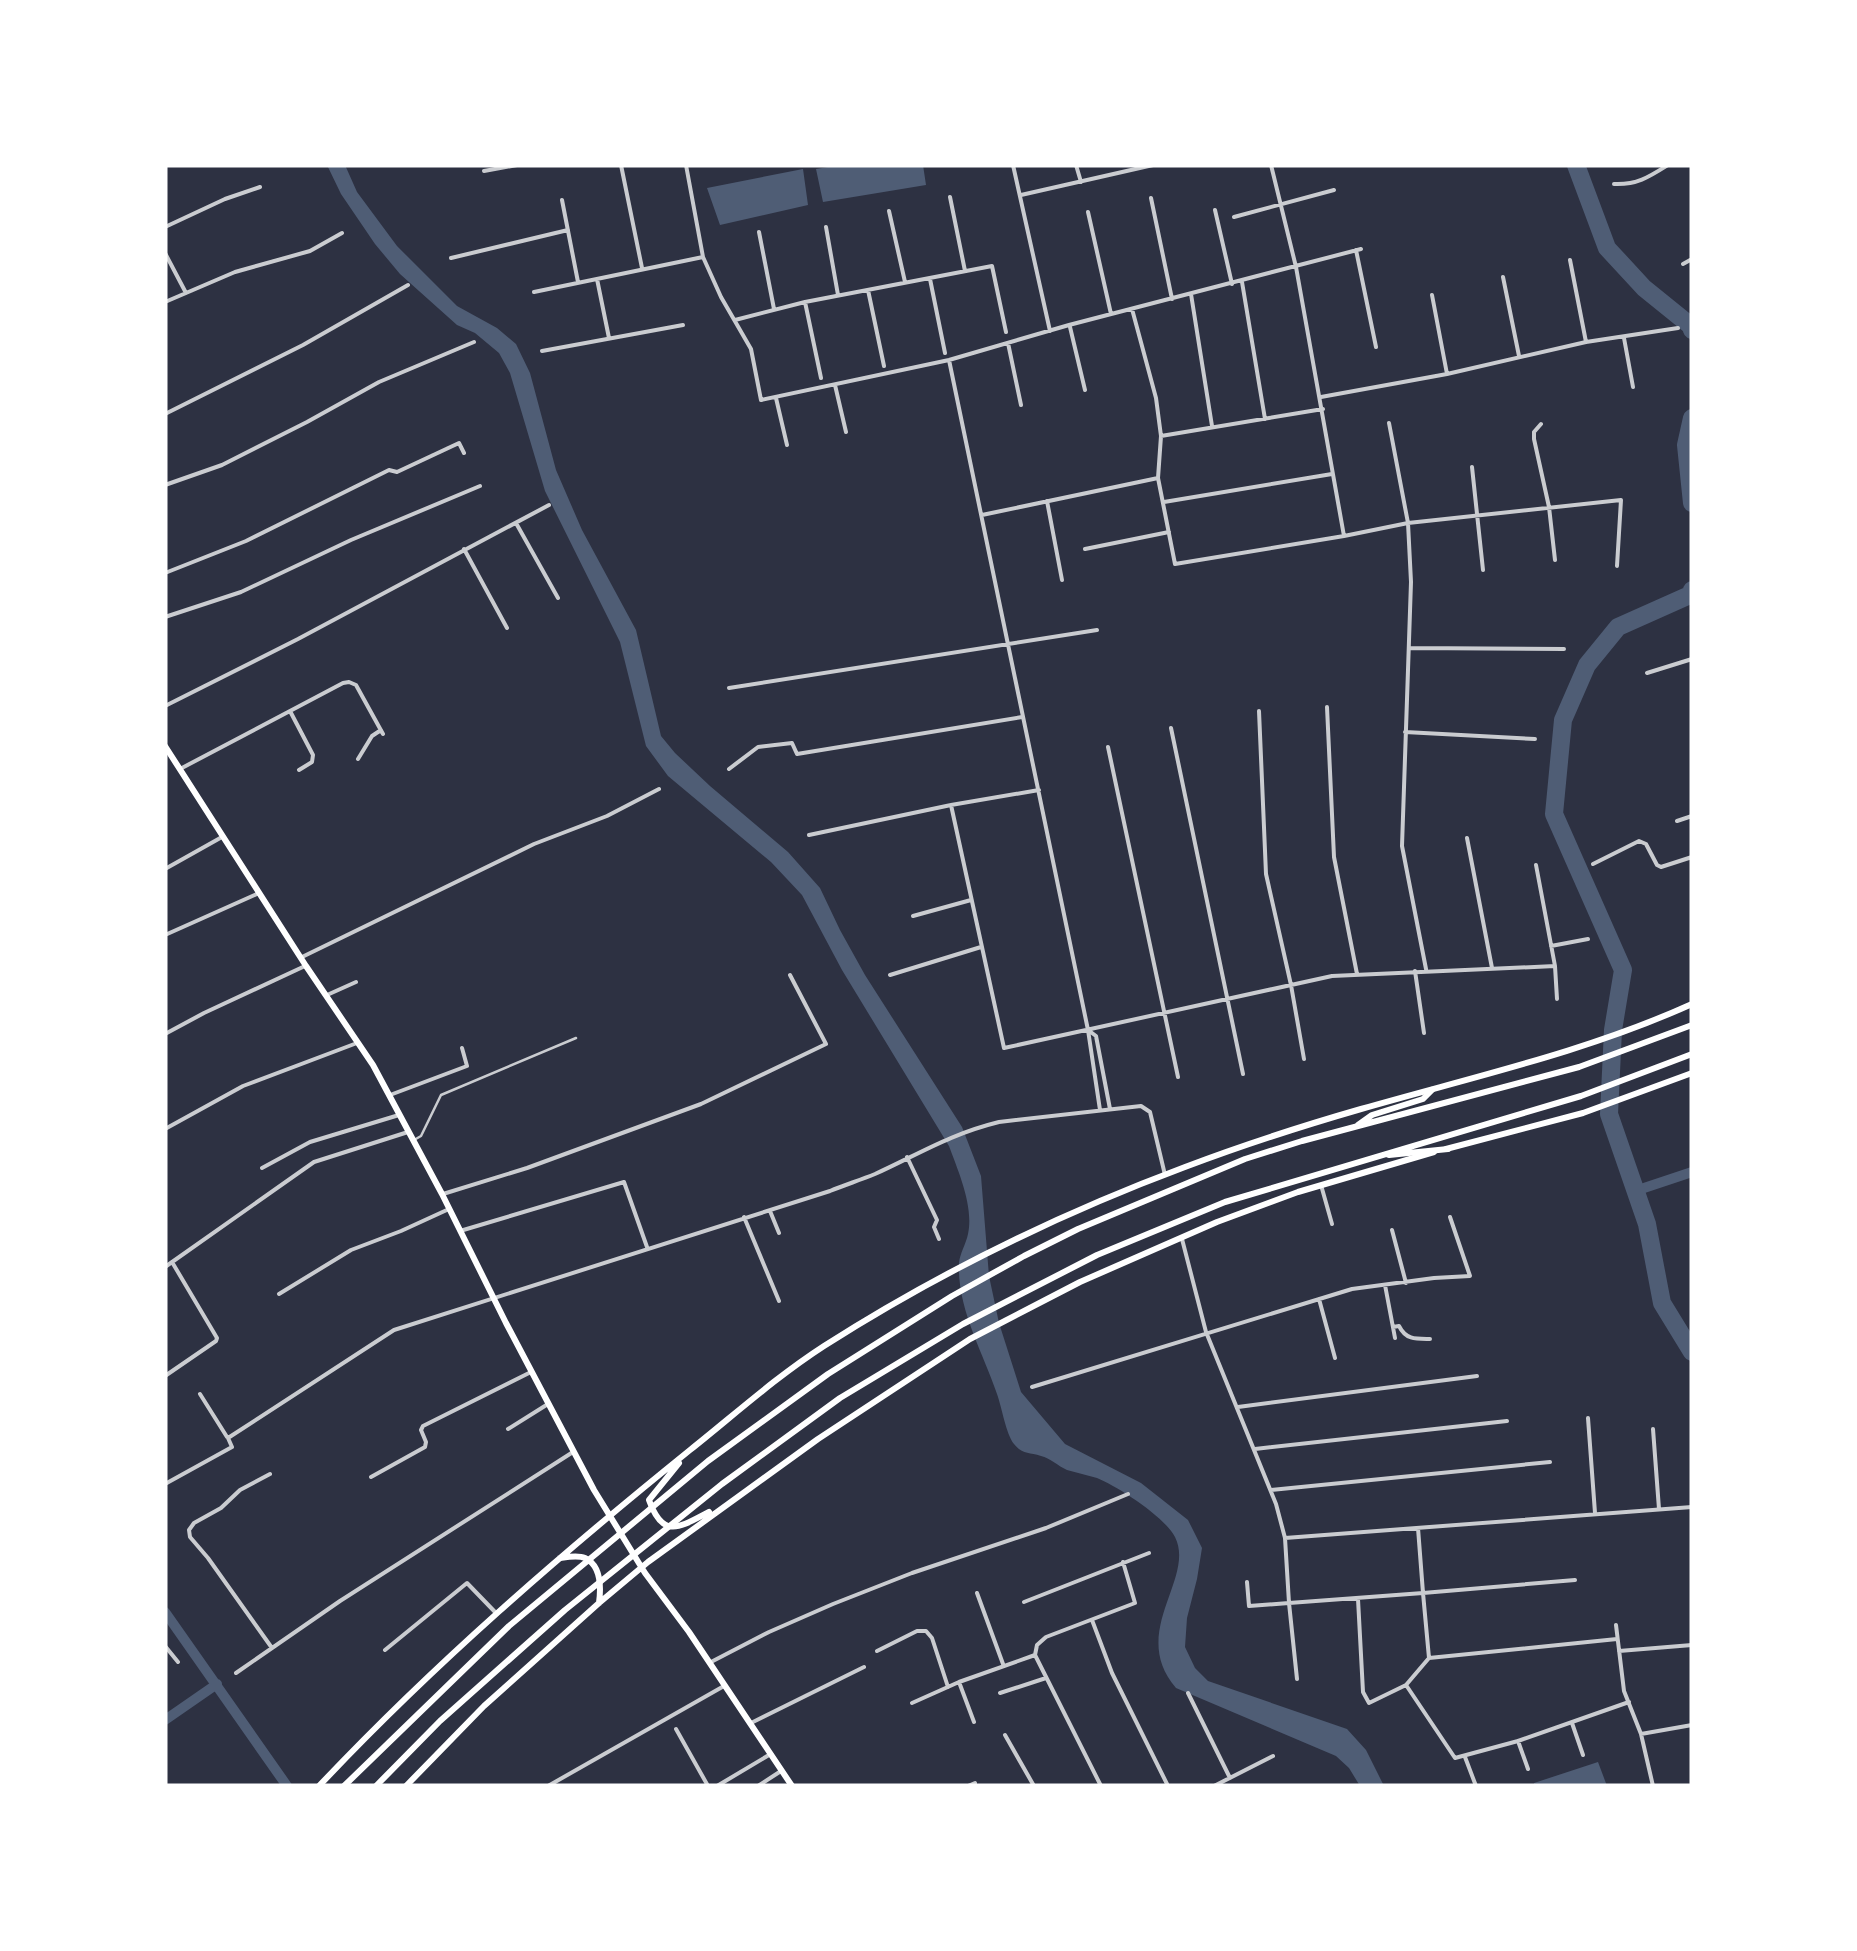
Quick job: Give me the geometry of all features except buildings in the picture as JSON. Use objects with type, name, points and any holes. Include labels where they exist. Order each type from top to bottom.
[{"type":"main road","points":[[165,746],[390,1095],[609,1516],[792,1786]]},
{"type":"main road","points":[[319,1786],[496,1612],[767,1387],[823,1347],[944,1276],[1068,1214],[1165,1175],[1282,1133],[1581,1046],[1692,1004]]},
{"type":"main road","points":[[344,1786],[509,1626],[708,1462],[828,1374],[952,1296],[1024,1256],[1137,1202],[1245,1159],[1579,1067],[1692,1025]]},
{"type":"main road","points":[[376,1786],[440,1721],[592,1587],[722,1484],[840,1398],[1015,1295],[1097,1255],[1210,1208],[1580,1096],[1692,1054]]},
{"type":"main road","points":[[406,1786],[484,1706],[642,1567],[820,1437],[970,1339],[1182,1237],[1320,1185],[1583,1113],[1692,1073]]},
{"type":"main road","points":[[1353,1128],[1372,1115],[1423,1099],[1432,1090]]},
{"type":"main road","points":[[1368,1158],[1448,1149]]},
{"type":"main road","points":[[690,1450],[649,1500],[660,1523],[670,1528],[684,1525],[728,1503]]},
{"type":"main road","points":[[558,1558],[585,1558],[593,1565],[602,1581],[598,1603]]},
{"type":"street","points":[[484,171],[516,165]]},
{"type":"street","points":[[621,165],[642,270]]},
{"type":"street","points":[[686,165],[703,257],[751,350],[760,400],[948,360],[1359,250],[1376,347]]},
{"type":"street","points":[[1013,165],[1050,331]]},
{"type":"street","points":[[1076,165],[1080,182]]},
{"type":"street","points":[[1020,196],[1153,165]]},
{"type":"street","points":[[1271,165],[1296,267],[1344,536]]},
{"type":"street","points":[[1614,184],[1630,185],[1668,165]]},
{"type":"street","points":[[165,226],[260,186]]},
{"type":"street","points":[[1234,217],[1334,190]]},
{"type":"street","points":[[950,197],[965,271]]},
{"type":"street","points":[[1150,198],[1172,298]]},
{"type":"street","points":[[562,200],[578,282]]},
{"type":"street","points":[[1215,210],[1232,284]]},
{"type":"street","points":[[889,211],[905,282]]},
{"type":"street","points":[[1088,212],[1112,314]]},
{"type":"street","points":[[826,227],[838,296]]},
{"type":"street","points":[[450,258],[568,230]]},
{"type":"street","points":[[759,232],[774,309]]},
{"type":"street","points":[[165,302],[235,272],[310,251],[342,233]]},
{"type":"street","points":[[165,253],[186,293]]},
{"type":"street","points":[[534,292],[703,257]]},
{"type":"street","points":[[1683,264],[1692,259]]},
{"type":"street","points":[[1570,260],[1586,342]]},
{"type":"street","points":[[736,320],[805,302],[992,266],[1006,332]]},
{"type":"street","points":[[1503,277],[1519,356]]},
{"type":"street","points":[[930,278],[946,353]]},
{"type":"street","points":[[597,279],[609,338]]},
{"type":"street","points":[[1242,282],[1264,419]]},
{"type":"street","points":[[165,414],[303,345],[408,285]]},
{"type":"street","points":[[868,290],[884,366]]},
{"type":"street","points":[[1191,294],[1212,426]]},
{"type":"street","points":[[1432,295],[1447,374]]},
{"type":"street","points":[[805,302],[820,378]]},
{"type":"street","points":[[1132,309],[1156,398],[1161,436],[1158,478],[1176,564],[1408,523],[1621,500],[1617,566]]},
{"type":"street","points":[[542,351],[684,325]]},
{"type":"street","points":[[1069,325],[1085,390]]},
{"type":"street","points":[[1321,397],[1447,374],[1586,342],[1678,328]]},
{"type":"street","points":[[1624,337],[1633,387]]},
{"type":"street","points":[[165,486],[222,464],[378,382],[474,342]]},
{"type":"street","points":[[1008,343],[1020,404]]},
{"type":"street","points":[[948,360],[1088,1030],[1100,1110]]},
{"type":"street","points":[[835,384],[846,432]]},
{"type":"street","points":[[776,398],[787,445]]},
{"type":"street","points":[[1161,436],[1323,409]]},
{"type":"street","points":[[1390,423],[1408,523],[1411,582],[1402,846],[1426,970]]},
{"type":"street","points":[[1541,424],[1534,439],[1554,560]]},
{"type":"street","points":[[165,573],[246,540],[389,470],[397,472],[459,443],[464,453]]},
{"type":"street","points":[[1472,467],[1483,570]]},
{"type":"street","points":[[1164,502],[1334,473]]},
{"type":"street","points":[[981,515],[1158,478]]},
{"type":"street","points":[[165,617],[241,592],[480,486]]},
{"type":"street","points":[[1048,502],[1062,580]]},
{"type":"street","points":[[165,706],[549,506]]},
{"type":"street","points":[[516,523],[558,598]]},
{"type":"street","points":[[1085,548],[1169,532]]},
{"type":"street","points":[[464,549],[507,628]]},
{"type":"street","points":[[729,688],[1096,630]]},
{"type":"street","points":[[1409,648],[1564,648]]},
{"type":"street","points":[[1647,673],[1692,659]]},
{"type":"street","points":[[180,770],[343,682],[356,684],[382,732],[372,736],[358,759]]},
{"type":"street","points":[[1328,707],[1334,857],[1358,974]]},
{"type":"street","points":[[290,711],[313,755],[312,762],[299,770]]},
{"type":"street","points":[[1258,711],[1266,874],[1304,1059]]},
{"type":"street","points":[[728,770],[758,748],[792,744],[797,754],[1024,717]]},
{"type":"street","points":[[1171,728],[1243,1074]]},
{"type":"street","points":[[1405,732],[1535,739]]},
{"type":"street","points":[[1108,748],[1178,1076]]},
{"type":"street","points":[[300,958],[534,844],[607,816],[659,788]]},
{"type":"street","points":[[809,835],[1038,790]]},
{"type":"street","points":[[951,805],[1004,1048],[1332,976],[1555,966]]},
{"type":"street","points":[[1677,821],[1692,816]]},
{"type":"street","points":[[165,868],[223,836]]},
{"type":"street","points":[[1467,838],[1492,968]]},
{"type":"street","points":[[1592,864],[1639,842],[1646,844],[1656,865],[1661,867],[1692,857]]},
{"type":"street","points":[[1536,864],[1555,966],[1556,1000]]},
{"type":"street","points":[[165,935],[259,893]]},
{"type":"street","points":[[913,916],[972,900]]},
{"type":"street","points":[[1551,946],[1588,940]]},
{"type":"street","points":[[890,975],[982,947]]},
{"type":"street","points":[[165,1034],[306,966]]},
{"type":"street","points":[[1415,971],[1424,1033]]},
{"type":"street","points":[[442,1194],[527,1168],[701,1104],[826,1044],[790,975]]},
{"type":"street","points":[[326,995],[356,982]]},
{"type":"street","points":[[1088,1030],[1096,1036],[1110,1109]]},
{"type":"street","points":[[165,1129],[243,1086],[359,1042]]},
{"type":"street","points":[[390,1095],[467,1066],[462,1048]]},
{"type":"street","points":[[228,1438],[384,1335],[876,1174],[937,1142],[977,1127],[1141,1106],[1150,1112],[1165,1175]]},
{"type":"street","points":[[262,1168],[310,1142],[399,1116]]},
{"type":"street","points":[[165,1267],[314,1162],[408,1132]]},
{"type":"street","points":[[907,1157],[937,1220],[934,1227],[939,1239]]},
{"type":"street","points":[[460,1231],[624,1182],[647,1248]]},
{"type":"street","points":[[1320,1185],[1332,1224]]},
{"type":"street","points":[[279,1294],[351,1250],[449,1209]]},
{"type":"street","points":[[770,1211],[779,1233]]},
{"type":"street","points":[[744,1218],[779,1301]]},
{"type":"street","points":[[1032,1387],[1352,1289],[1470,1276],[1450,1218]]},
{"type":"street","points":[[1392,1230],[1406,1283]]},
{"type":"street","points":[[1182,1237],[1206,1332],[1271,1490],[1285,1538],[1297,1678]]},
{"type":"street","points":[[165,1376],[216,1341],[172,1262]]},
{"type":"street","points":[[1385,1285],[1395,1338]]},
{"type":"street","points":[[1320,1298],[1336,1358]]},
{"type":"street","points":[[1393,1326],[1399,1326],[1412,1339],[1430,1339]]},
{"type":"street","points":[[371,1476],[425,1447],[423,1426],[531,1372]]},
{"type":"street","points":[[1238,1407],[1477,1376]]},
{"type":"street","points":[[165,1484],[232,1447],[200,1394]]},
{"type":"street","points":[[508,1429],[548,1404]]},
{"type":"street","points":[[1588,1418],[1594,1514]]},
{"type":"street","points":[[1254,1449],[1507,1421]]},
{"type":"street","points":[[1653,1430],[1659,1509]]},
{"type":"street","points":[[236,1673],[340,1601],[573,1452]]},
{"type":"street","points":[[1271,1490],[1550,1462]]},
{"type":"street","points":[[270,1474],[236,1493],[188,1530],[272,1648]]},
{"type":"street","points":[[709,1662],[833,1604],[1046,1528],[1128,1494]]},
{"type":"street","points":[[1285,1538],[1692,1507]]},
{"type":"street","points":[[1358,1599],[1363,1692],[1369,1703],[1406,1686],[1429,1658],[1418,1528]]},
{"type":"street","points":[[1024,1602],[1150,1553]]},
{"type":"street","points":[[1102,1786],[1035,1655],[1040,1641],[1135,1603],[1123,1562]]},
{"type":"street","points":[[1247,1582],[1248,1606],[1575,1580]]},
{"type":"street","points":[[384,1650],[467,1584],[496,1612]]},
{"type":"street","points":[[977,1594],[1003,1666]]},
{"type":"street","points":[[1092,1620],[1112,1673],[1168,1786]]},
{"type":"street","points":[[1616,1626],[1624,1691],[1641,1734],[1654,1786]]},
{"type":"street","points":[[877,1652],[918,1631],[926,1632],[932,1638],[948,1687]]},
{"type":"street","points":[[1429,1658],[1617,1639]]},
{"type":"street","points":[[165,1646],[178,1662]]},
{"type":"street","points":[[1618,1651],[1692,1646]]},
{"type":"street","points":[[912,1703],[1035,1655]]},
{"type":"street","points":[[750,1724],[864,1668]]},
{"type":"street","points":[[1000,1694],[1046,1678]]},
{"type":"street","points":[[959,1682],[974,1722]]},
{"type":"street","points":[[548,1786],[724,1686]]},
{"type":"street","points":[[1406,1686],[1455,1758],[1518,1741],[1629,1702]]},
{"type":"street","points":[[1188,1694],[1230,1778]]},
{"type":"street","points":[[1572,1723],[1583,1755]]},
{"type":"street","points":[[1641,1734],[1692,1725]]},
{"type":"street","points":[[676,1729],[708,1786]]},
{"type":"street","points":[[1006,1735],[1034,1786]]},
{"type":"street","points":[[1518,1741],[1528,1769]]},
{"type":"street","points":[[718,1786],[770,1755]]},
{"type":"street","points":[[1214,1786],[1273,1756]]},
{"type":"street","points":[[1465,1756],[1476,1786]]},
{"type":"street","points":[[758,1786],[781,1771]]},
{"type":"street","points":[[968,1786],[976,1783]]},
{"type":"lane","points":[[412,1140],[421,1136],[441,1095],[576,1038]]},
{"type":"water","points":[[327,165],[345,165],[357,192],[397,246],[457,306],[497,328],[516,344],[530,373],[556,470],[582,530],[636,630],[661,736],[710,786],[788,852],[820,888],[865,975],[962,1127],[981,1176],[989,1276],[1021,1392],[1065,1444],[1141,1483],[1188,1520],[1202,1548],[1185,1647],[1195,1668],[1208,1681],[1347,1729],[1366,1750],[1384,1786],[1360,1786],[1336,1756],[1176,1688],[1163,1667],[1159,1647],[1160,1627],[1179,1553],[1170,1529],[1116,1488],[1023,1452],[1014,1444],[962,1297],[959,1263],[968,1234],[969,1212],[949,1146],[842,970],[802,895],[771,862],[668,776],[646,746],[620,642],[545,491],[510,373],[499,353],[475,333],[457,325],[400,274],[341,194]]},
{"type":"water","points":[[840,165],[923,165],[926,185],[823,202],[816,169]]},
{"type":"water","points":[[803,169],[808,205],[720,225],[707,188]]},
{"type":"water","points":[[1598,1762],[1607,1786],[1534,1786],[1534,1783]]},
{"type":"waterway","points":[[1576,165],[1607,248],[1644,288],[1692,330]]},
{"type":"waterway","points":[[1692,418],[1686,445],[1692,503]]},
{"type":"waterway","points":[[1692,590],[1692,594],[1618,627],[1587,665],[1563,720],[1554,814],[1623,970],[1613,1030],[1609,1114],[1647,1224],[1662,1303],[1692,1352]]},
{"type":"waterway","points":[[1635,1191],[1692,1172]]},
{"type":"waterway","points":[[165,1612],[287,1786]]},
{"type":"waterway","points":[[165,1720],[217,1684]]}]
